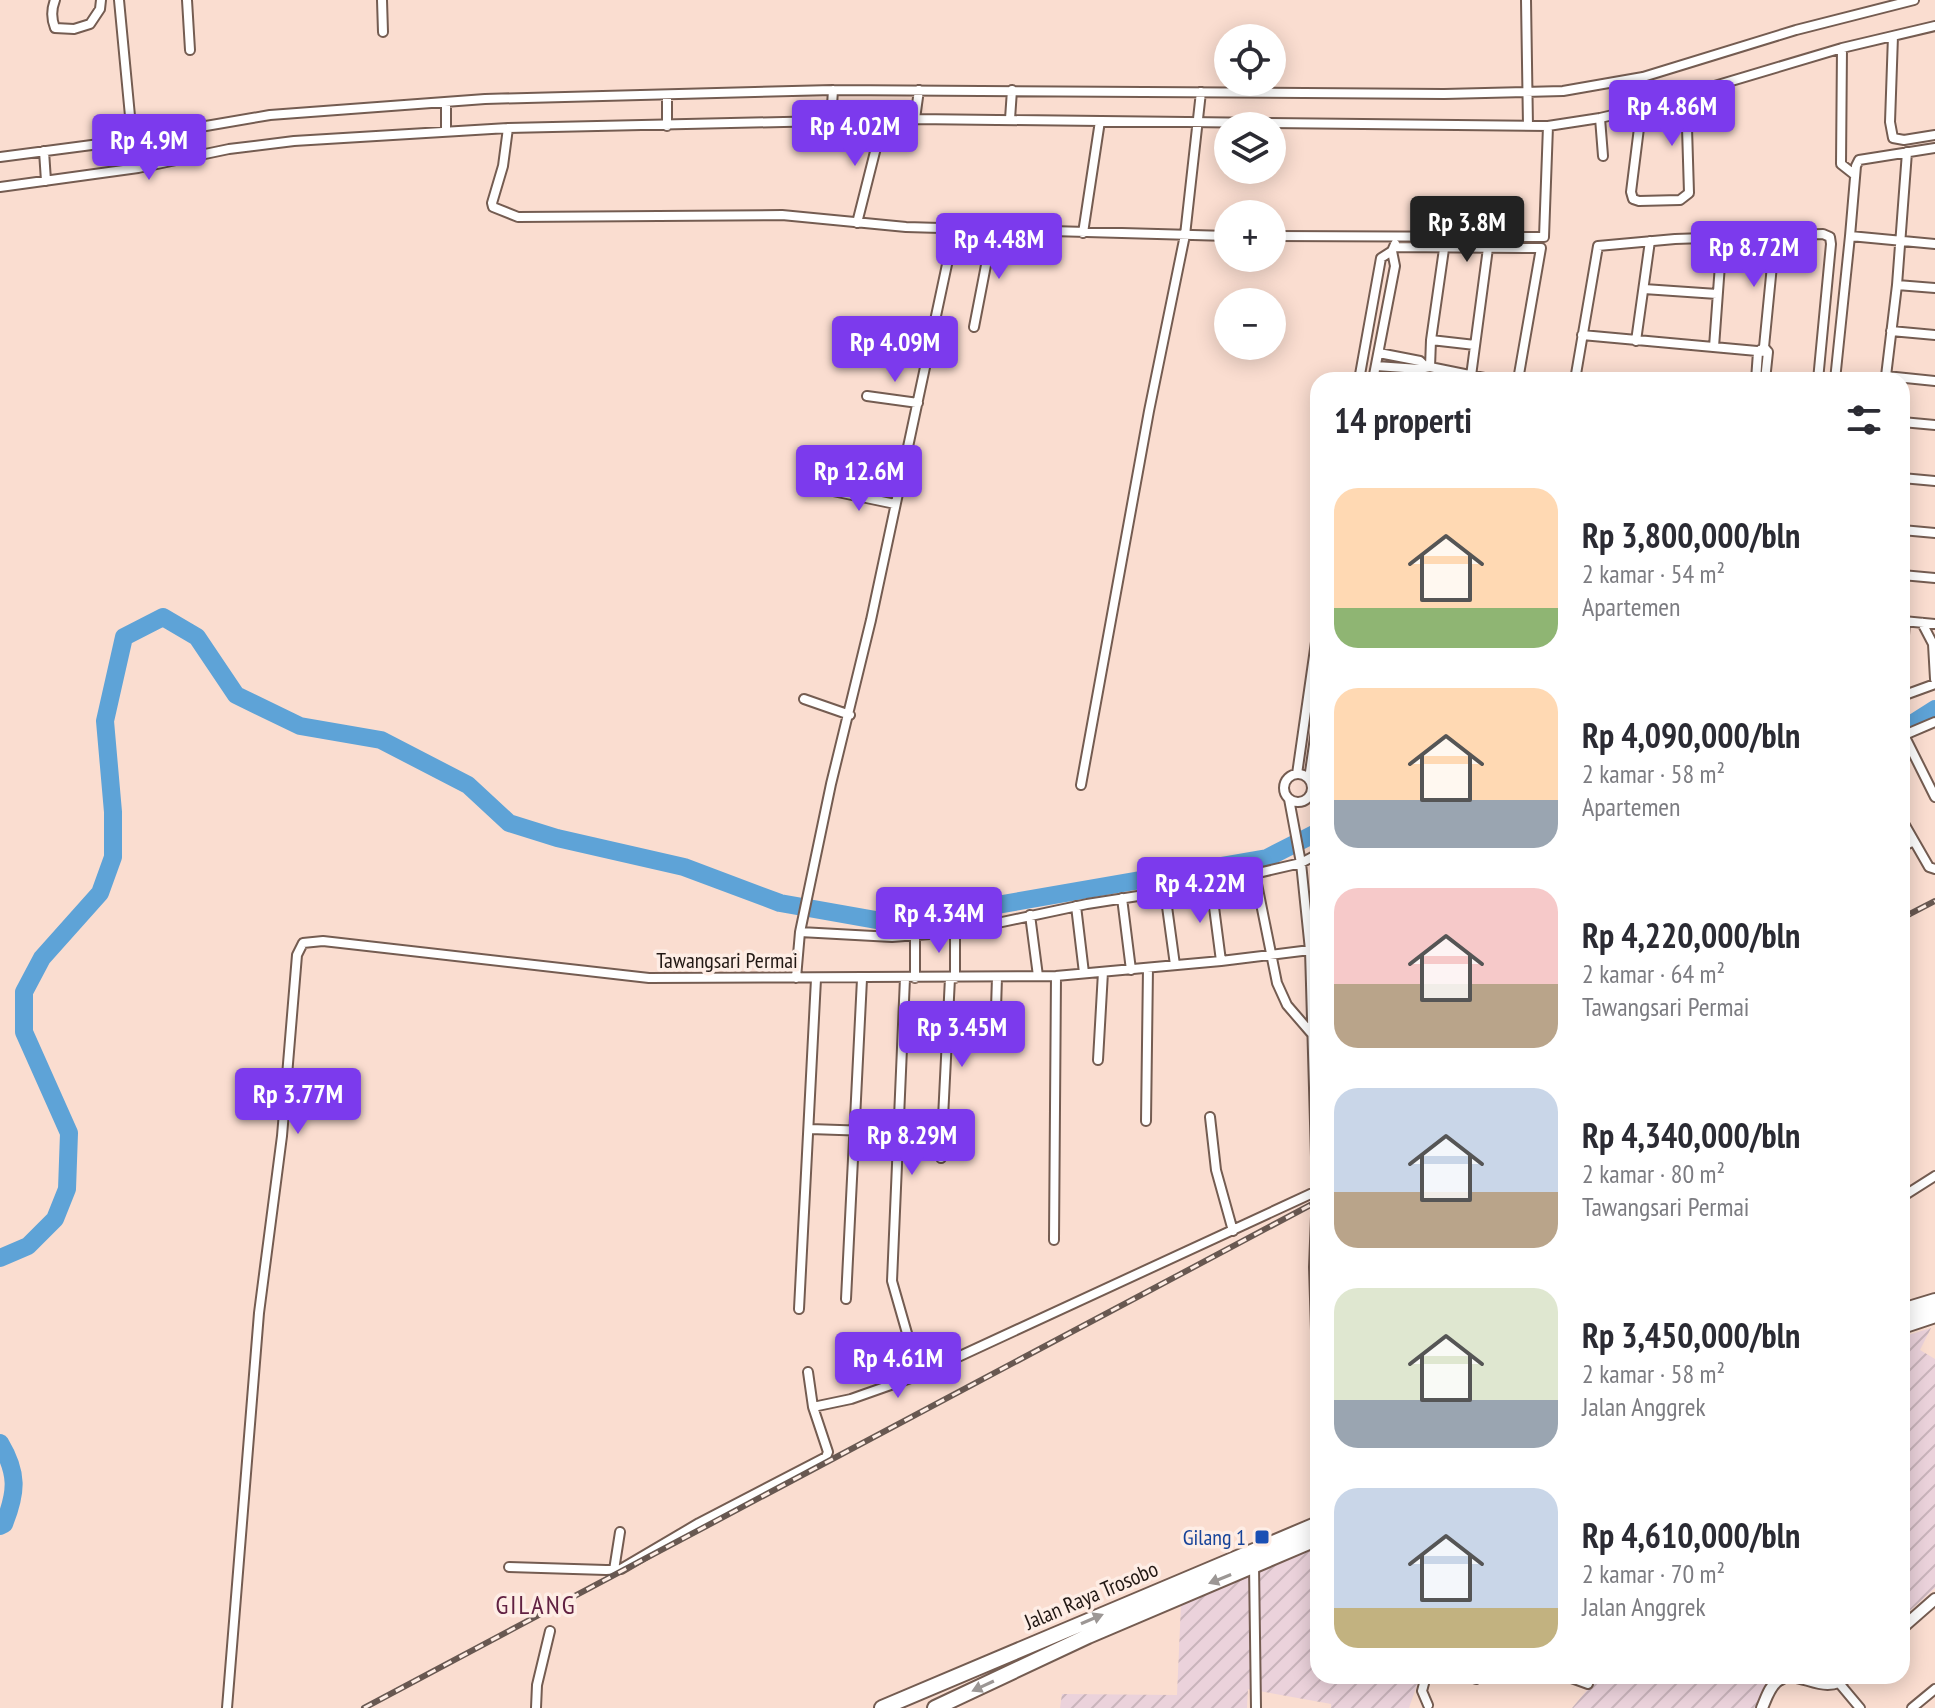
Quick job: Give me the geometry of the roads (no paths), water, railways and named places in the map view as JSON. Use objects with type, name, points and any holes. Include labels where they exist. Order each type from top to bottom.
[{"type":"highway","points":[[1910,1309],[1935,1301]]},
{"type":"highway","points":[[1910,1323],[1935,1315]]},
{"type":"highway","name":"Jalan Raya Trosobo","points":[[882,1708],[1310,1527]]},
{"type":"highway","name":"Jalan Raya Trosobo","points":[[935,1708],[1088,1636],[1310,1541]]},
{"type":"street","points":[[55,0],[51,9],[52,22],[55,28],[66,30],[90,24],[100,9],[101,0]]},
{"type":"street","points":[[119,0],[137,164]]},
{"type":"street","points":[[187,0],[190,50]]},
{"type":"street","points":[[382,0],[383,32]]},
{"type":"street","points":[[1526,0],[1528,123]]},
{"type":"street","points":[[0,157],[44,154],[270,115],[446,103],[832,91],[1528,96],[1643,77],[1796,30],[1914,0]]},
{"type":"street","points":[[0,187],[229,149],[446,128],[831,118],[883,120],[916,116],[1010,116],[1100,121],[1198,119],[1528,123],[1548,126],[1600,118],[1842,48],[1935,26]]},
{"type":"street","points":[[1893,36],[1890,122],[1893,138],[1904,140],[1935,135]]},
{"type":"street","points":[[1836,372],[1850,236],[1842,48]]},
{"type":"street","points":[[831,118],[832,91]]},
{"type":"street","points":[[916,116],[919,91]]},
{"type":"street","points":[[1010,116],[1012,92]]},
{"type":"street","points":[[1081,785],[1149,411],[1185,235],[1201,94]]},
{"type":"street","points":[[1686,95],[1687,123],[1689,193],[1680,200],[1633,199],[1631,192],[1639,128],[1643,125],[1687,123]]},
{"type":"street","points":[[667,96],[667,123]]},
{"type":"street","points":[[446,103],[446,128]]},
{"type":"street","points":[[1600,118],[1603,156]]},
{"type":"street","points":[[857,223],[883,120]]},
{"type":"street","points":[[1083,233],[1100,121]]},
{"type":"street","points":[[1286,236],[1544,237],[1548,126]]},
{"type":"street","points":[[508,128],[503,166],[492,203],[493,207],[518,217],[782,215],[906,227],[1214,236]]},
{"type":"street","points":[[1849,171],[1859,160],[1935,148]]},
{"type":"street","points":[[1886,372],[1897,285],[1907,152]]},
{"type":"street","points":[[44,154],[46,179]]},
{"type":"street","points":[[796,978],[808,892],[831,784],[850,715],[955,227]]},
{"type":"street","points":[[974,327],[993,229]]},
{"type":"street","points":[[1576,372],[1596,248],[1599,245],[1823,234],[1831,239],[1819,372]]},
{"type":"street","points":[[1758,372],[1763,351],[1775,235]]},
{"type":"street","points":[[1850,236],[1935,244]]},
{"type":"street","points":[[1375,372],[1395,266],[1393,249],[1396,237]]},
{"type":"street","points":[[1714,347],[1722,237]]},
{"type":"street","points":[[1636,341],[1650,241]]},
{"type":"street","points":[[1472,372],[1488,248]]},
{"type":"street","points":[[1360,372],[1381,258],[1393,249],[1541,248],[1519,372]]},
{"type":"street","points":[[1428,367],[1444,249]]},
{"type":"street","points":[[1897,285],[1935,288]]},
{"type":"street","points":[[1644,289],[1717,294]]},
{"type":"street","points":[[1368,327],[1384,330]]},
{"type":"street","points":[[1891,331],[1935,335]]},
{"type":"street","points":[[1582,335],[1763,351]]},
{"type":"street","points":[[1431,340],[1475,345]]},
{"type":"street","points":[[865,351],[926,363]]},
{"type":"street","points":[[1763,351],[1764,372]]},
{"type":"street","points":[[1379,353],[1420,361],[1428,367]]},
{"type":"street","points":[[1376,366],[1428,367],[1452,372]]},
{"type":"street","points":[[1910,380],[1935,381]]},
{"type":"street","points":[[867,396],[918,403]]},
{"type":"street","points":[[1910,423],[1935,425]]},
{"type":"street","points":[[1910,479],[1935,481]]},
{"type":"street","points":[[828,490],[895,504]]},
{"type":"street","points":[[1910,531],[1935,533]]},
{"type":"street","points":[[1910,576],[1935,578]]},
{"type":"street","points":[[1910,622],[1935,624]]},
{"type":"street","points":[[1910,693],[1935,682],[1934,642],[1922,623]]},
{"type":"street","points":[[1297,774],[1310,692]]},
{"type":"street","points":[[804,699],[850,715]]},
{"type":"street","points":[[1910,733],[1935,722]]},
{"type":"street","points":[[1910,749],[1935,797]]},
{"type":"street","points":[[1310,779],[1297,774],[1290,777],[1284,792],[1289,799],[1294,824],[1310,931]]},
{"type":"street","points":[[1294,824],[1310,796]]},
{"type":"street","points":[[1289,799],[1295,802],[1307,800]]},
{"type":"street","points":[[1910,834],[1929,867],[1935,869]]},
{"type":"street","points":[[1910,843],[1914,841]]},
{"type":"street","points":[[801,929],[892,937],[955,932],[1076,906],[1211,884],[1255,874],[1310,856]]},
{"type":"street","points":[[1255,874],[1271,956],[1283,998],[1310,1032]]},
{"type":"street","points":[[1211,884],[1221,961]]},
{"type":"street","points":[[1165,892],[1175,965]]},
{"type":"street","points":[[1122,898],[1131,970]]},
{"type":"street","points":[[1076,906],[1084,973]]},
{"type":"street","points":[[1030,915],[1038,976]]},
{"type":"street","points":[[941,1158],[955,932]]},
{"type":"street","points":[[915,935],[898,1132],[892,1281],[919,1375]]},
{"type":"street","name":"Tawangsari Permai","points":[[227,1708],[259,1313],[282,1136],[297,955],[303,943],[323,941],[649,978],[1056,976],[1310,951]]},
{"type":"street","points":[[1146,1121],[1148,968]]},
{"type":"street","points":[[1098,1060],[1103,972]]},
{"type":"street","points":[[1054,1240],[1056,976]]},
{"type":"street","points":[[996,1009],[997,977]]},
{"type":"street","points":[[799,1309],[816,979]]},
{"type":"street","points":[[846,1299],[862,979]]},
{"type":"street","points":[[1210,1117],[1216,1170],[1233,1231]]},
{"type":"street","points":[[810,1129],[898,1132]]},
{"type":"street","points":[[1910,1192],[1935,1176]]},
{"type":"street","points":[[813,1407],[851,1399],[919,1375],[1310,1194]]},
{"type":"street","points":[[509,1567],[614,1570],[826,1457],[828,1452],[813,1407],[808,1372]]},
{"type":"street","points":[[614,1570],[620,1532]]},
{"type":"street","points":[[1254,1565],[1256,1708]]},
{"type":"street","points":[[1910,1621],[1935,1599]]},
{"type":"street","points":[[536,1708],[537,1685],[550,1631]]},
{"type":"street","points":[[1424,1684],[1422,1691],[1428,1705]]},
{"type":"street","points":[[1762,1708],[1775,1684]]},
{"type":"street","points":[[1846,1684],[1860,1708]]},
{"type":"street","points":[[1912,1708],[1935,1689]]},
{"type":"waterway","points":[[0,1258],[28,1246],[55,1219],[67,1189],[69,1133],[24,1032],[24,992],[42,958],[100,893],[113,857],[113,812],[105,721],[124,637],[163,617],[197,637],[236,695],[300,726],[381,740],[468,785],[509,823],[557,838],[684,867],[780,903],[893,923],[1267,858],[1310,836]]},
{"type":"waterway","points":[[1910,724],[1935,709]]},
{"type":"waterway","points":[[0,1443],[10,1464],[14,1483],[8,1513],[0,1526]]},
{"type":"railway","points":[[1910,914],[1935,901]]},
{"type":"railway","points":[[364,1708],[1310,1205]]},
{"type":"place","name":"Gilang 1","points":[[1262,1537]]},
{"type":"district","name":"GILANG","points":[[536,1604]]}]
